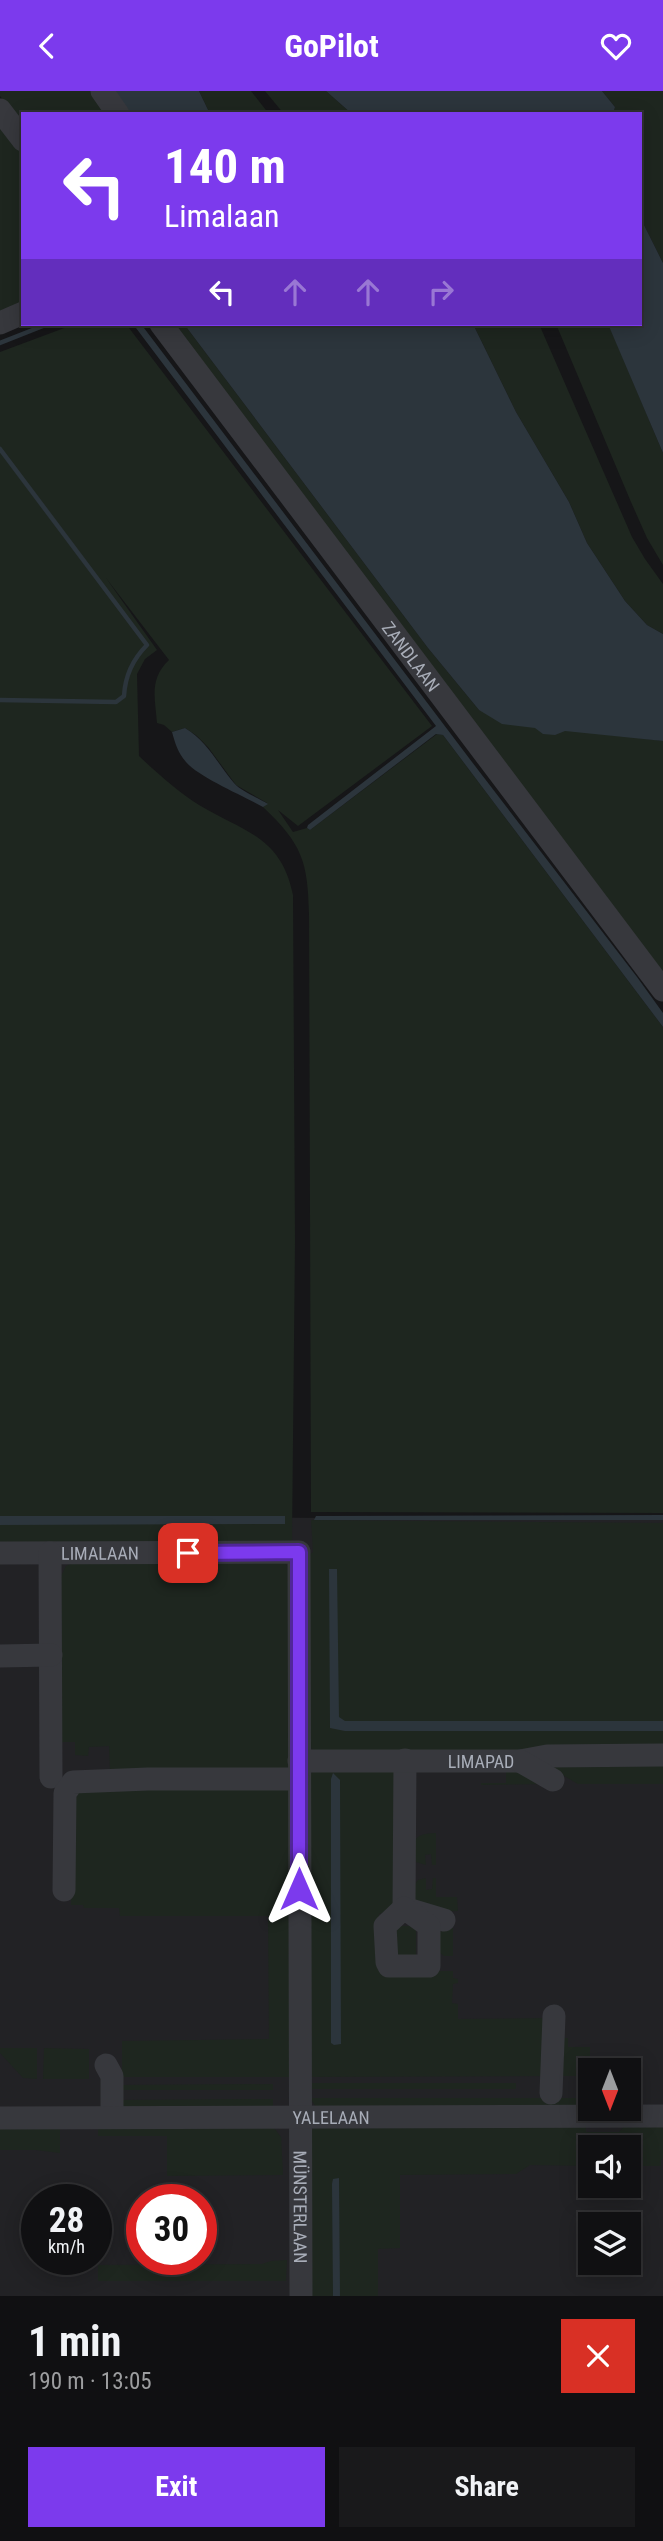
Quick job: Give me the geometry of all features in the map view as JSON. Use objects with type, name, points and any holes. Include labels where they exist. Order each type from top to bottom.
[{"type":"street","points":[[102,91],[117,112]]},
{"type":"street","points":[[0,110],[21,137]]},
{"type":"street","points":[[0,323],[21,314]]},
{"type":"street","name":"ZANDLAAN","points":[[163,326],[663,990]]},
{"type":"street","name":"LIMALAAN","points":[[0,1553],[299,1552],[301,2117]]},
{"type":"street","name":"LIMALAAN","points":[[50,1553],[51,1777]]},
{"type":"street","points":[[0,1656],[51,1655]]},
{"type":"street","name":"LIMAPAD","points":[[299,1770],[405,1760],[520,1761],[547,1756],[663,1755]]},
{"type":"street","points":[[405,1760],[404,1908],[444,1920]]},
{"type":"street","points":[[520,1761],[553,1780]]},
{"type":"street","points":[[64,1891],[65,1793],[73,1782],[299,1770]]},
{"type":"street","points":[[551,2093],[554,2016]]},
{"type":"street","points":[[112,2066],[112,2117]]},
{"type":"street","name":"YALELAAN","points":[[0,2118],[663,2116]]},
{"type":"street","name":"MÜNSTERLAAN","points":[[301,2117],[301,2296]]},
{"type":"shaded area","points":[[0,91],[94,91],[108,112],[21,112],[21,123],[0,96]]},
{"type":"shaded area","points":[[114,91],[199,91],[209,112],[129,112]]},
{"type":"shaded area","points":[[199,91],[251,91],[267,112],[209,112]]},
{"type":"shaded area","points":[[265,91],[326,91],[350,112],[282,112]]},
{"type":"shaded area","points":[[326,91],[602,91],[615,107],[614,112],[350,112]]},
{"type":"shaded area","points":[[602,91],[663,91],[663,263],[642,221],[642,112],[614,112],[615,107]]},
{"type":"shaded area","points":[[0,121],[21,148],[21,304],[0,312]]},
{"type":"shaded area","points":[[642,221],[663,263],[663,453],[609,326],[642,326]]},
{"type":"shaded area","points":[[70,326],[128,326],[432,726],[298,826],[278,810],[293,832],[307,828],[310,830],[437,734],[443,735],[663,1027],[663,1513],[311,1512],[309,915],[304,867],[294,843],[263,807],[267,803],[236,785],[197,736],[185,728],[172,732],[157,723],[156,682],[158,674],[169,660],[106,578],[157,650],[145,659],[137,674],[139,756],[191,800],[245,830],[270,848],[280,860],[293,895],[295,1241],[292,1542],[0,1548],[0,352]]},
{"type":"shaded area","points":[[135,326],[143,326],[637,977],[663,1013],[663,1027],[443,735],[436,734],[310,830],[307,828],[436,726]]},
{"type":"shaded area","points":[[176,326],[186,326],[428,648],[479,710],[608,734],[663,741],[663,972]]},
{"type":"shaded area","points":[[186,326],[474,326],[516,412],[569,502],[587,543],[625,601],[647,625],[663,634],[663,741],[565,731],[555,735],[543,734],[535,728],[502,724],[479,710],[428,648]]},
{"type":"shaded area","points":[[474,326],[540,326],[632,537],[663,584],[663,634],[647,625],[625,601],[587,543],[569,502],[516,412]]},
{"type":"shaded area","points":[[557,326],[609,326],[612,332],[663,453],[663,565],[631,502]]},
{"type":"shaded area","points":[[185,728],[206,746],[237,786],[268,804],[263,807],[192,768],[181,755],[172,732]]},
{"type":"shaded area","points":[[663,1515],[663,1520],[314,1520],[316,1516]]},
{"type":"shaded area","points":[[0,1516],[663,1520],[663,2296],[0,2296]]},
{"type":"shaded area","points":[[0,1516],[285,1516],[285,1524],[0,1525]]},
{"type":"shaded area","points":[[311,1520],[663,1523],[663,1784],[578,1784],[523,1752],[319,1752],[312,1749],[307,1742],[307,1557],[313,1552]]},
{"type":"shaded area","points":[[75,1562],[283,1562],[292,1570],[292,1766],[285,1772],[110,1772],[109,1746],[89,1747],[88,1756],[75,1755],[75,1742],[62,1742],[61,1576],[66,1566]]},
{"type":"shaded area","points":[[329,1569],[337,1569],[339,1717],[345,1721],[663,1721],[663,1731],[345,1731],[330,1728]]},
{"type":"shaded area","points":[[506,1768],[550,1784],[481,1785],[506,1783]]},
{"type":"shaded area","points":[[313,1771],[394,1772],[397,1904],[390,1911],[379,1914],[379,1967],[385,1971],[453,1971],[453,1978],[458,1979],[458,1983],[453,1984],[452,2003],[458,2004],[458,2019],[547,2018],[548,2076],[308,2077],[309,1777]]},
{"type":"shaded area","points":[[333,1773],[340,1780],[341,2044],[334,2045],[331,2043]]},
{"type":"shaded area","points":[[280,1785],[292,1791],[293,2077],[122,2077],[122,2041],[269,2039],[268,1916],[120,1916],[119,1908],[84,1908],[83,1905],[71,1905],[71,1803],[77,1787]]},
{"type":"shaded area","points":[[436,1833],[436,1865],[432,1865],[431,1854],[425,1855],[426,1865],[416,1862],[413,1843],[415,1840],[425,1834]]},
{"type":"shaded area","points":[[426,1878],[426,1890],[432,1889],[433,1878],[436,1878],[436,1897],[457,1897],[458,1911],[426,1912],[414,1904],[415,1884]]},
{"type":"shaded area","points":[[393,1926],[416,1926],[416,1961],[392,1961]]},
{"type":"shaded area","points":[[453,1927],[453,1956],[444,1956],[440,1953],[440,1932]]},
{"type":"shaded area","points":[[557,2038],[568,2038],[568,2047],[590,2047],[590,2058],[578,2058],[578,2076],[557,2076]]},
{"type":"shaded area","points":[[0,2048],[37,2048],[37,2079],[23,2078],[0,2053]]},
{"type":"shaded area","points":[[44,2048],[89,2049],[89,2079],[43,2079]]},
{"type":"shaded area","points":[[307,2083],[516,2083],[516,2089],[308,2089]]},
{"type":"shaded area","points":[[273,2084],[273,2090],[122,2090],[122,2085]]},
{"type":"shaded area","points":[[310,2098],[578,2098],[578,2107],[316,2107]]},
{"type":"shaded area","points":[[273,2099],[273,2107],[124,2107],[121,2100]]},
{"type":"shaded area","points":[[627,2123],[663,2123],[661,2166],[641,2166],[641,2135],[578,2135],[578,2166],[530,2165],[516,2174],[400,2175],[400,2248],[378,2249],[378,2296],[308,2296],[308,2136],[314,2127],[586,2124],[586,2132],[619,2132]]},
{"type":"shaded area","points":[[98,2124],[272,2125],[281,2137],[283,2175],[167,2176],[167,2136],[98,2136]]},
{"type":"shaded area","points":[[0,2126],[60,2129],[60,2153],[0,2150]]},
{"type":"shaded area","points":[[339,2178],[340,2296],[333,2296],[332,2184],[333,2179]]},
{"type":"shaded area","points":[[287,2260],[286,2281],[98,2281],[98,2275],[112,2275],[112,2265],[126,2265],[126,2275],[217,2275],[217,2264],[262,2264]]},
{"type":"waterway","points":[[0,343],[43,326]]},
{"type":"waterway","points":[[0,449],[147,645],[131,669],[124,696],[116,702],[0,700]]},
{"type":"route","points":[[188,1553],[299,1552],[299,1889]]}]
